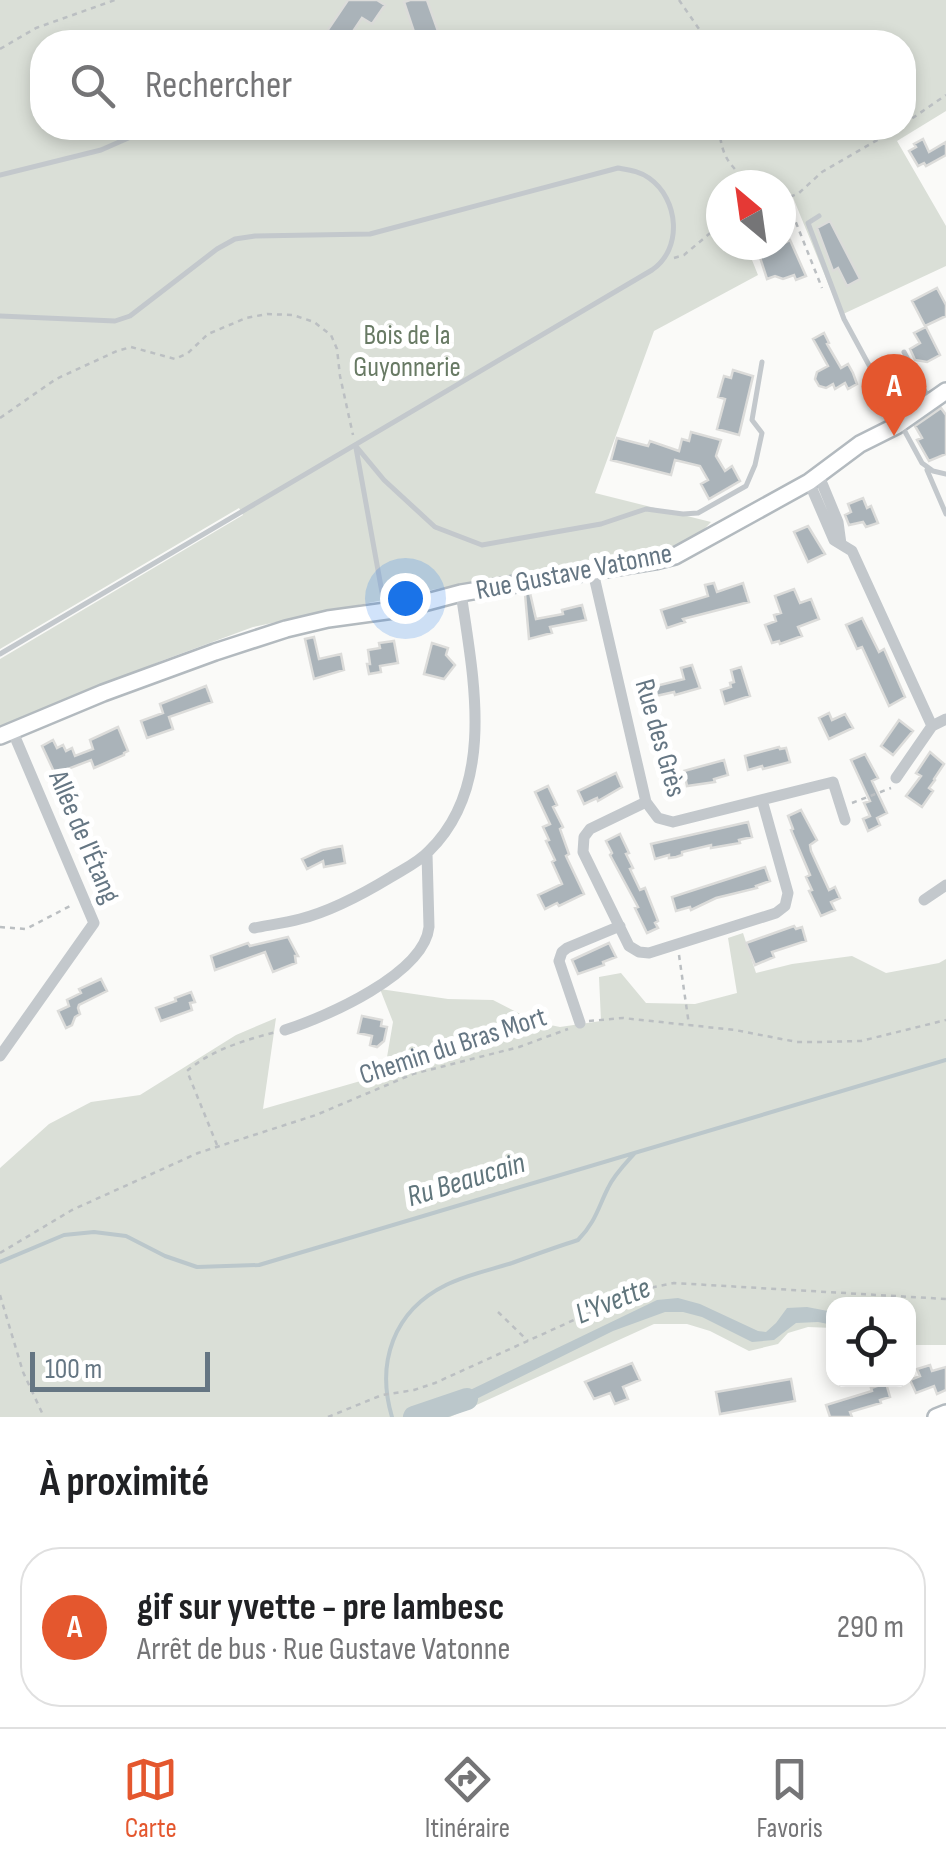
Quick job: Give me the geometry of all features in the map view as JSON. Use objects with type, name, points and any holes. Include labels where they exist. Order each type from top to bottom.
[{"type":"street","name":"Rue Gustave Vatonne","points":[[6,733],[103,693],[286,629],[385,612],[461,593],[675,556],[814,479],[860,444],[946,391]]},
{"type":"street","points":[[814,479],[834,540],[852,551],[932,726]]},
{"type":"street","name":"Rue des Grès","points":[[593,572],[646,802],[658,818],[673,822],[833,782],[843,814]]},
{"type":"street","points":[[254,928],[301,919],[351,900],[427,854],[462,807],[473,758],[472,668],[461,593]]},
{"type":"street","points":[[896,778],[932,726],[946,719]]},
{"type":"street","name":"Allée de l'Étang","points":[[0,1056],[94,923],[6,733]]},
{"type":"street","points":[[646,802],[590,829],[584,837],[583,852],[630,946],[639,952],[678,944],[785,906],[788,894],[762,800]]},
{"type":"street","points":[[286,1030],[364,995],[422,947],[428,938],[427,854]]},
{"type":"street","points":[[924,900],[946,885]]},
{"type":"street","points":[[580,1023],[560,961],[562,952],[620,926]]},
{"type":"street","points":[[936,1417],[946,1413]]},
{"type":"lane","points":[[0,175],[101,150],[124,140]]},
{"type":"lane","points":[[0,316],[115,322],[130,316],[217,249],[235,240],[255,236],[370,234],[618,168],[637,171],[653,180],[665,195],[672,216],[674,237],[662,263],[0,654]]},
{"type":"lane","points":[[820,216],[808,223],[844,319],[926,468],[946,514]]},
{"type":"lane","points":[[904,352],[930,401]]},
{"type":"lane","points":[[355,445],[384,480],[435,527],[482,544],[601,524],[646,510],[698,513],[746,486],[756,465],[762,432],[752,420],[762,362]]},
{"type":"lane","points":[[355,445],[385,612]]},
{"type":"lane","points":[[926,468],[946,474]]},
{"type":"path","points":[[33,30],[115,0]]},
{"type":"path","points":[[679,0],[700,30]]},
{"type":"path","points":[[0,49],[30,32]]},
{"type":"path","points":[[916,116],[946,95]]},
{"type":"path","points":[[720,140],[721,151],[735,170]]},
{"type":"path","points":[[796,194],[822,172],[877,140]]},
{"type":"path","points":[[662,263],[684,255],[706,237]]},
{"type":"path","points":[[0,418],[56,379],[118,350],[130,347],[175,359],[188,353],[208,334],[246,318],[293,315],[314,322],[331,335],[338,348],[355,445]]},
{"type":"path","points":[[843,814],[899,785],[896,778]]},
{"type":"path","points":[[0,927],[26,930],[85,898]]},
{"type":"path","points":[[678,944],[689,1025]]},
{"type":"path","name":"Chemin du Bras Mort","points":[[0,1253],[72,1210],[157,1170],[316,1115],[413,1074],[519,1047],[580,1023],[623,1018],[735,1030],[797,1042],[838,1042],[870,1040],[946,1020]]},
{"type":"path","points":[[218,1146],[187,1071],[239,1042],[286,1030]]},
{"type":"path","points":[[331,1416],[382,1395],[436,1383],[660,1284],[946,1299]]},
{"type":"path","points":[[0,1295],[23,1372],[44,1417]]},
{"type":"path","points":[[498,1312],[528,1341]]},
{"type":"path","points":[[346,1417],[348,1409]]},
{"type":"green space","name":"Bois de la Guyonnerie","points":[[0,0],[946,0],[946,111],[916,129],[916,30],[30,30],[30,140],[899,140],[946,226],[946,266],[841,315],[796,205],[796,170],[706,170],[706,260],[752,260],[758,275],[654,331],[595,493],[711,522],[688,546],[441,588],[253,627],[161,661],[0,733],[0,659],[243,515],[239,508],[0,649]]},
{"type":"green space","points":[[743,933],[756,973],[852,956],[886,973],[946,959],[946,1345],[916,1345],[916,1297],[826,1297],[826,1328],[808,1327],[788,1333],[778,1344],[749,1351],[687,1324],[654,1324],[450,1417],[0,1417],[0,1168],[49,1124],[91,1102],[140,1095],[236,1035],[276,1018],[263,1109],[364,1080],[387,1057],[393,1022],[380,989],[448,999],[493,1000],[536,1022],[560,1027],[601,1021],[599,977],[621,973],[646,1003],[695,1004],[737,993],[728,938]]},
{"type":"shaded area","points":[[678,1298],[700,1304],[758,1331],[766,1332],[787,1308],[826,1311],[826,1324],[796,1323],[774,1340],[752,1342],[702,1317],[665,1312],[613,1331],[440,1417],[442,1396],[466,1392],[657,1300]]},
{"type":"building","points":[[348,0],[377,0],[385,5],[372,24],[362,18],[354,30],[328,30]]},
{"type":"building","points":[[427,0],[438,30],[413,30],[404,2]]},
{"type":"building","points":[[923,139],[929,152],[946,142],[946,155],[918,166],[909,151]]},
{"type":"building","points":[[830,221],[860,279],[847,286],[838,268],[833,271],[817,228]]},
{"type":"building","points":[[796,254],[806,276],[796,280],[794,275],[767,279],[761,260],[796,260]]},
{"type":"building","points":[[937,288],[946,305],[946,316],[925,326],[912,301]]},
{"type":"building","points":[[926,327],[940,355],[927,362],[915,360],[910,349],[920,343],[914,333]]},
{"type":"building","points":[[824,333],[841,368],[848,364],[853,373],[857,384],[848,389],[845,383],[835,389],[833,384],[819,386],[815,379],[817,372],[828,366],[813,339]]},
{"type":"building","points":[[733,370],[753,376],[739,435],[717,429],[725,399],[718,397],[724,376],[731,378]]},
{"type":"building","points":[[941,408],[946,415],[946,454],[929,461],[917,440],[922,438],[915,426]]},
{"type":"building","points":[[691,432],[721,440],[716,456],[725,471],[732,466],[740,481],[709,499],[701,484],[708,480],[700,466],[675,460],[671,475],[611,460],[617,438],[648,446],[650,441],[679,451],[682,439],[689,441]]},
{"type":"building","points":[[863,498],[878,523],[866,527],[863,522],[849,525],[845,515],[851,512],[848,504]]},
{"type":"building","points":[[808,526],[825,554],[808,562],[794,532]]},
{"type":"building","points":[[714,583],[717,592],[743,583],[749,602],[683,619],[685,622],[667,628],[661,610],[708,596],[705,585]]},
{"type":"building","points":[[794,589],[800,603],[811,599],[819,619],[798,627],[802,636],[772,643],[765,625],[776,621],[774,615],[781,613],[775,596]]},
{"type":"building","points":[[530,593],[536,619],[563,614],[562,610],[582,605],[586,620],[550,627],[552,633],[529,639],[525,594]]},
{"type":"building","points":[[862,618],[879,652],[884,649],[905,697],[889,706],[862,647],[857,649],[846,625]]},
{"type":"building","points":[[314,637],[319,659],[341,654],[344,670],[314,679],[305,639]]},
{"type":"building","points":[[394,641],[398,663],[380,666],[381,672],[369,674],[368,650],[380,648],[379,643]]},
{"type":"building","points":[[432,643],[448,648],[446,655],[455,665],[444,679],[424,674]]},
{"type":"building","points":[[692,665],[700,688],[638,700],[635,688],[641,684],[655,680],[656,686],[684,679],[681,668]]},
{"type":"building","points":[[741,667],[750,696],[725,704],[721,690],[734,682],[731,670]]},
{"type":"building","points":[[206,686],[212,702],[169,717],[173,729],[147,738],[141,721],[163,713],[160,704]]},
{"type":"building","points":[[829,713],[832,720],[845,714],[853,728],[829,739],[819,718]]},
{"type":"building","points":[[899,720],[913,731],[893,755],[881,746]]},
{"type":"building","points":[[118,727],[128,751],[124,755],[94,768],[91,760],[55,774],[42,746],[53,740],[57,748],[72,748],[75,756],[93,749],[90,740]]},
{"type":"building","points":[[786,748],[790,762],[748,770],[745,756]]},
{"type":"building","points":[[930,752],[944,764],[922,807],[906,796],[921,776],[916,773]]},
{"type":"building","points":[[865,754],[878,778],[872,781],[887,813],[877,818],[880,825],[868,831],[863,819],[870,816],[864,803],[870,801],[851,760]]},
{"type":"building","points":[[724,760],[728,775],[714,779],[715,782],[687,786],[684,771]]},
{"type":"building","points":[[616,773],[622,787],[584,804],[578,791]]},
{"type":"building","points":[[548,786],[563,827],[560,829],[569,854],[566,856],[584,894],[545,909],[538,895],[562,884],[543,827],[550,824],[535,792]]},
{"type":"building","points":[[801,810],[817,840],[810,845],[811,851],[829,890],[835,887],[840,898],[831,902],[835,910],[821,916],[809,891],[812,890],[806,877],[810,875],[788,816]]},
{"type":"building","points":[[748,822],[752,837],[739,840],[740,843],[711,845],[676,857],[655,859],[651,844]]},
{"type":"building","points":[[620,834],[629,853],[626,854],[633,868],[630,869],[640,890],[645,888],[658,921],[658,928],[647,933],[606,841]]},
{"type":"building","points":[[342,846],[345,863],[324,867],[323,861],[307,869],[302,859],[322,850]]},
{"type":"building","points":[[765,867],[770,881],[757,888],[716,898],[691,910],[690,907],[676,911],[672,897]]},
{"type":"building","points":[[794,926],[802,927],[806,941],[772,952],[774,957],[755,965],[746,943]]},
{"type":"building","points":[[288,937],[298,956],[296,963],[273,972],[265,952],[215,970],[211,956],[248,943],[250,946]]},
{"type":"building","points":[[609,943],[616,957],[578,974],[572,960]]},
{"type":"building","points":[[101,979],[107,991],[79,1005],[80,1014],[66,1028],[58,1011],[69,1006],[67,1000],[81,993],[79,989]]},
{"type":"building","points":[[191,992],[195,1002],[190,1003],[192,1010],[161,1021],[156,1008]]},
{"type":"building","points":[[362,1016],[382,1020],[381,1026],[387,1027],[384,1041],[377,1047],[370,1045],[372,1036],[358,1033]]},
{"type":"building","points":[[632,1363],[640,1380],[623,1387],[628,1399],[615,1404],[610,1393],[594,1399],[585,1382]]},
{"type":"building","points":[[930,1365],[932,1371],[946,1367],[946,1390],[937,1394],[934,1386],[916,1393],[913,1387],[920,1376],[917,1369]]},
{"type":"building","points":[[791,1379],[795,1401],[720,1414],[716,1392]]},
{"type":"building","points":[[887,1387],[890,1397],[850,1412],[852,1417],[830,1417],[826,1405],[872,1391],[871,1388]]},
{"type":"waterway","name":"Ru Beaucain","points":[[0,1262],[64,1235],[94,1232],[126,1236],[197,1267],[259,1265],[946,1060]]},
{"type":"waterway","points":[[392,1417],[386,1377],[388,1358],[401,1324],[413,1309],[454,1281],[578,1240],[613,1179],[634,1154]]},
{"type":"waterway","name":"L'Yvette","points":[[414,1417],[467,1399]]},
{"type":"place","name":"gif sur yvette - pre lambesc","points":[[894,436]]}]
